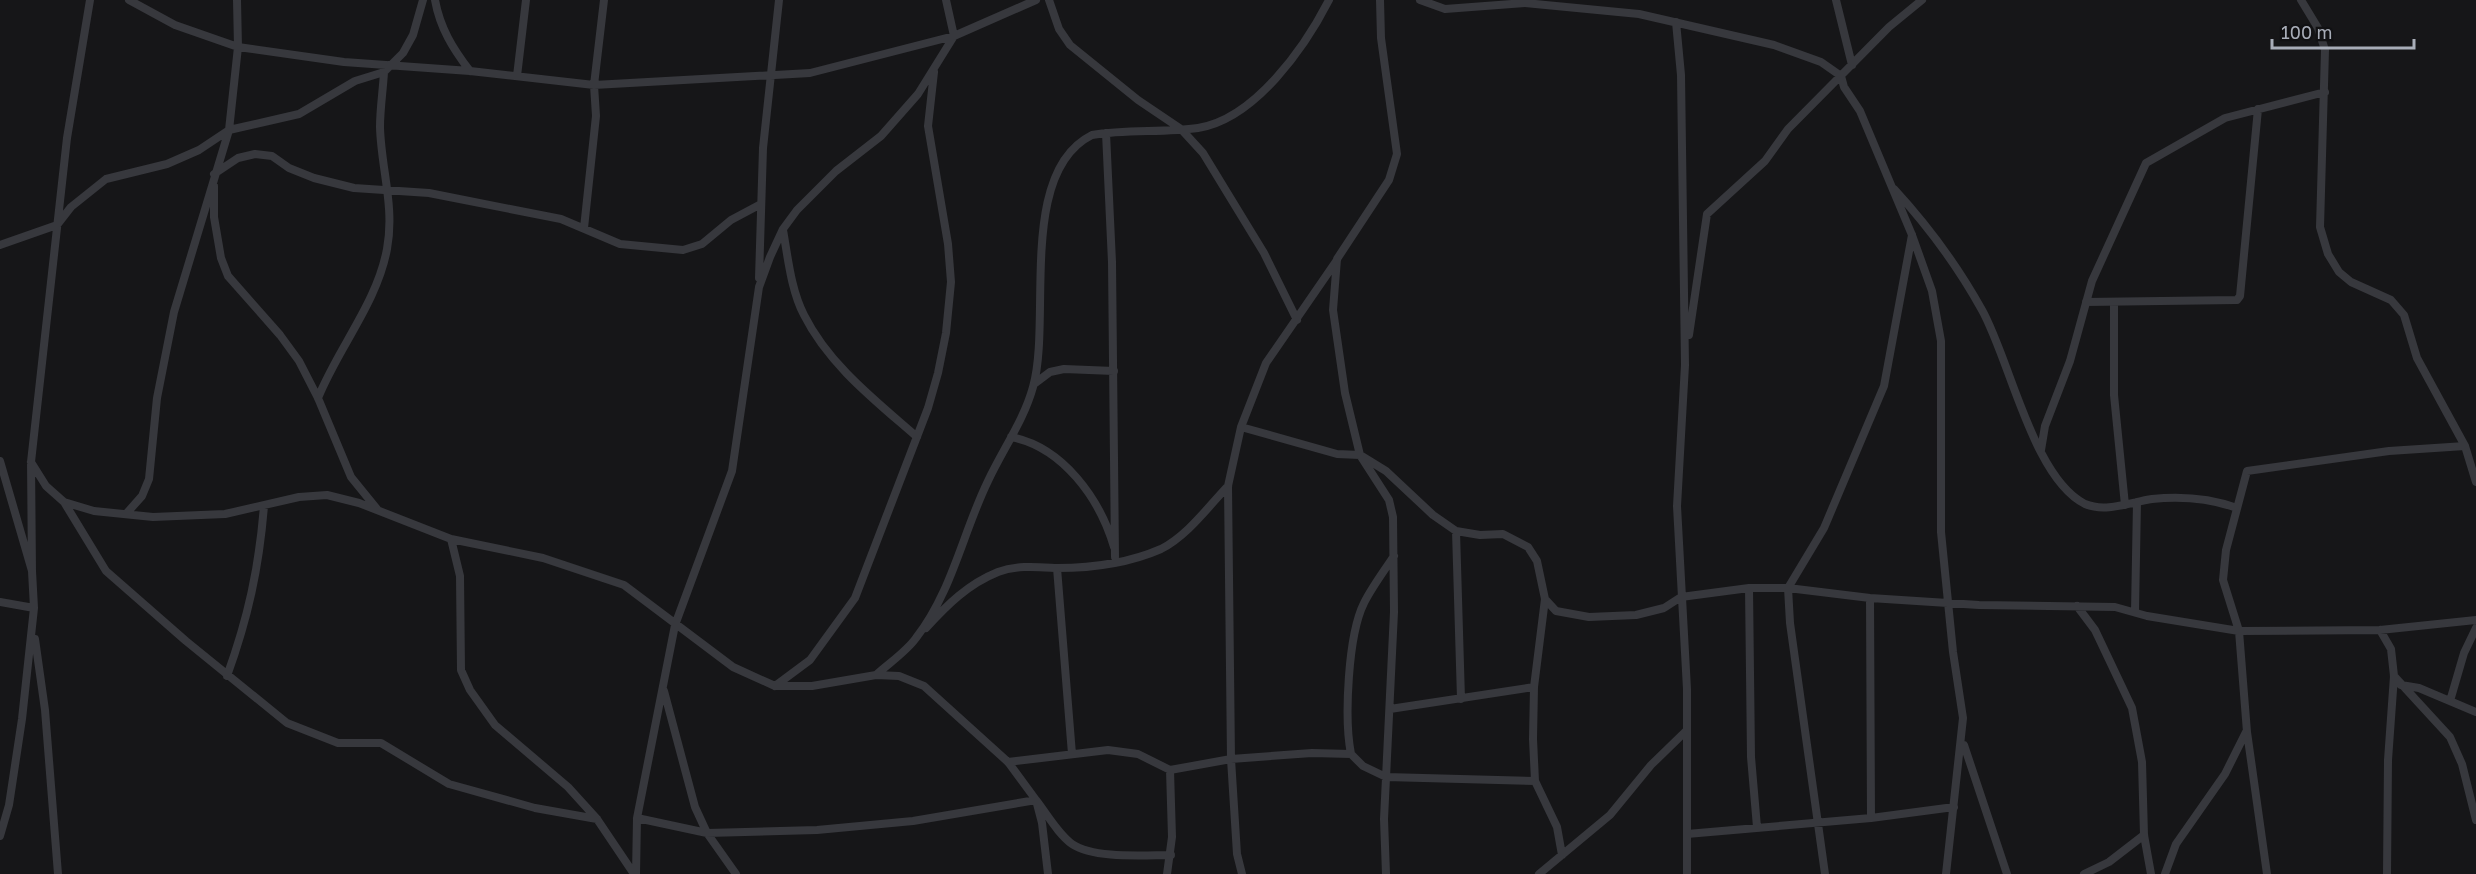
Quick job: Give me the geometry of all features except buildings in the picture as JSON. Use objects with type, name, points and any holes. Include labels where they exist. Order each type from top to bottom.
[{"type":"street","points":[[0,837],[9,805],[33,629],[31,462],[67,138],[90,0]]},
{"type":"street","points":[[129,0],[175,25],[238,46],[298,57],[470,71],[594,85],[770,78],[810,74],[954,36],[1036,0]]},
{"type":"street","points":[[126,514],[142,496],[149,479],[157,398],[174,312],[229,130],[238,46],[237,0]]},
{"type":"street","points":[[318,398],[329,370],[378,280],[387,248],[389,191],[380,128],[384,72],[403,53],[413,35],[423,0]]},
{"type":"street","points":[[435,0],[444,30],[454,50],[470,71]]},
{"type":"street","points":[[517,76],[526,0]]},
{"type":"street","points":[[584,228],[596,116],[594,85],[604,0]]},
{"type":"street","points":[[635,874],[638,818],[675,625],[732,471],[759,287],[763,148],[779,0]]},
{"type":"street","points":[[759,287],[783,229],[797,210],[836,171],[881,136],[895,122],[935,69],[954,36],[946,0]]},
{"type":"street","points":[[1049,0],[1059,29],[1070,45],[1138,100],[1181,129],[1203,153],[1259,243],[1297,320]]},
{"type":"street","points":[[916,639],[947,582],[987,482],[1027,406],[1034,384],[1043,227],[1050,199],[1067,156],[1078,142],[1092,135],[1199,128],[1219,122],[1257,95],[1290,64],[1313,31],[1329,0]]},
{"type":"street","points":[[1242,874],[1237,854],[1231,759],[1228,486],[1241,427],[1266,363],[1389,180],[1397,154],[1381,38],[1380,0]]},
{"type":"street","points":[[1420,0],[1445,9],[1525,3],[1639,14],[1774,45],[1821,62],[1841,76],[1844,87],[1860,111],[1888,183],[1912,235],[1932,291],[1941,341],[1940,520],[1947,603],[1962,698],[1963,742],[1946,874]]},
{"type":"street","points":[[1836,0],[1852,65]]},
{"type":"street","points":[[1685,365],[1707,214],[1765,161],[1788,129],[1889,27],[1922,0]]},
{"type":"street","points":[[2301,0],[2318,28],[2325,50],[2320,227],[2328,254],[2339,272],[2351,282],[2398,306],[2404,315],[2417,358],[2465,446],[2476,482]]},
{"type":"street","points":[[1676,22],[1681,75],[1685,365],[1677,506],[1687,689],[1687,874]]},
{"type":"street","points":[[775,686],[810,660],[855,598],[917,437],[938,373],[946,333],[951,282],[950,260],[928,126],[935,69]]},
{"type":"street","points":[[0,245],[57,225],[71,207],[106,179],[167,164],[199,150],[229,130],[299,114],[355,81],[384,72]]},
{"type":"street","points":[[2041,450],[2045,426],[2070,361],[2086,302],[2108,243],[2146,163],[2225,118],[2325,92]]},
{"type":"street","points":[[2086,302],[2232,301],[2240,296],[2258,109]]},
{"type":"street","points":[[1106,133],[1112,262],[1115,557]]},
{"type":"street","points":[[214,174],[238,158],[255,153],[272,156],[289,168],[314,178],[354,188],[429,193],[561,219],[620,244],[683,250],[702,244],[730,220],[761,204]]},
{"type":"street","points":[[214,174],[214,217],[221,258],[228,276],[280,335],[299,361],[318,398],[351,477],[380,512]]},
{"type":"street","points":[[1888,183],[1927,224],[1950,255],[1983,312],[2028,425],[2067,490],[2084,503],[2095,507],[2169,498],[2205,498],[2237,508]]},
{"type":"street","points":[[783,229],[791,277],[803,315],[848,375],[917,437]]},
{"type":"street","points":[[1825,874],[1804,730],[1788,588],[1824,528],[1884,386],[1912,235]]},
{"type":"street","points":[[1337,260],[1333,310],[1337,348],[1360,455],[1389,500],[1394,556],[1386,777],[1386,874]]},
{"type":"street","points":[[2114,303],[2114,395],[2125,505]]},
{"type":"street","points":[[1034,384],[1050,372],[1064,369],[1114,371]]},
{"type":"street","points":[[1241,427],[1337,454],[1360,455],[1386,471],[1433,515],[1456,531],[1480,535],[1503,534],[1517,539],[1528,547],[1538,561],[1545,598],[1534,687],[1535,781],[1557,827],[1562,855]]},
{"type":"street","points":[[1011,437],[1023,439],[1045,450],[1082,482],[1091,495],[1114,545],[1115,557]]},
{"type":"street","points":[[2267,874],[2247,732],[2239,631],[2223,580],[2226,550],[2242,482],[2247,471],[2252,468],[2307,464],[2389,451],[2465,446]]},
{"type":"street","points":[[0,461],[32,572]]},
{"type":"street","points":[[31,462],[46,486],[64,502],[106,571],[227,676],[287,723],[309,734],[338,743],[381,743],[449,784],[535,808],[597,819]]},
{"type":"street","points":[[876,675],[971,585],[999,571],[1026,566],[1058,568],[1091,566],[1126,560],[1162,548],[1181,536],[1228,486]]},
{"type":"street","points":[[64,502],[94,511],[153,517],[225,514],[299,496],[327,495],[359,503],[451,539],[543,558],[624,585],[733,667],[775,686],[812,686],[876,675],[899,676],[924,686],[1008,762],[1071,843],[1083,849],[1110,854],[1171,855]]},
{"type":"street","points":[[2135,612],[2137,502]]},
{"type":"street","points":[[227,676],[253,597],[260,559],[264,506]]},
{"type":"street","points":[[1456,531],[1461,699]]},
{"type":"street","points":[[451,539],[460,576],[461,670],[470,690],[495,725],[568,788],[597,819],[635,874]]},
{"type":"street","points":[[1394,556],[1364,602],[1359,615],[1349,679],[1351,754],[1363,766],[1386,777],[1535,781]]},
{"type":"street","points":[[1115,557],[1126,560]]},
{"type":"street","points":[[1058,568],[1072,754]]},
{"type":"street","points":[[1749,588],[1751,757],[1757,827]]},
{"type":"street","points":[[1545,598],[1556,611],[1589,617],[1636,615],[1664,608],[1681,597],[1749,588],[1788,588],[1870,598],[1947,603],[2115,608],[2239,631],[2380,630],[2476,620]]},
{"type":"street","points":[[1870,598],[1871,818]]},
{"type":"street","points":[[0,602],[34,608]]},
{"type":"street","points":[[2077,606],[2095,630],[2132,708],[2142,762],[2144,835],[2151,874]]},
{"type":"street","points":[[2450,701],[2464,653],[2476,628]]},
{"type":"street","points":[[33,629],[45,710],[58,874]]},
{"type":"street","points":[[2380,630],[2391,648],[2394,676],[2388,760],[2387,874]]},
{"type":"street","points":[[2394,676],[2450,737],[2463,764],[2476,820]]},
{"type":"street","points":[[2401,685],[2419,688],[2476,712]]},
{"type":"street","points":[[663,687],[695,807],[708,833],[736,874]]},
{"type":"street","points":[[1390,709],[1534,687]]},
{"type":"street","points":[[1539,874],[1610,815],[1651,765],[1686,731]]},
{"type":"street","points":[[2165,874],[2176,844],[2225,774],[2247,732]]},
{"type":"street","points":[[1963,742],[2007,874]]},
{"type":"street","points":[[1008,762],[1108,750],[1138,754],[1170,770],[1231,759],[1312,753],[1351,754]]},
{"type":"street","points":[[1167,874],[1171,855],[1170,770]]},
{"type":"street","points":[[0,797],[9,805]]},
{"type":"street","points":[[638,818],[708,833],[817,830],[913,821],[1036,800]]},
{"type":"street","points":[[1036,800],[1042,823],[1048,874]]},
{"type":"street","points":[[1687,834],[1871,818],[1954,807]]},
{"type":"street","points":[[2084,874],[2109,862],[2144,835]]},
{"type":"street","points":[[1552,874],[1553,862]]}]
